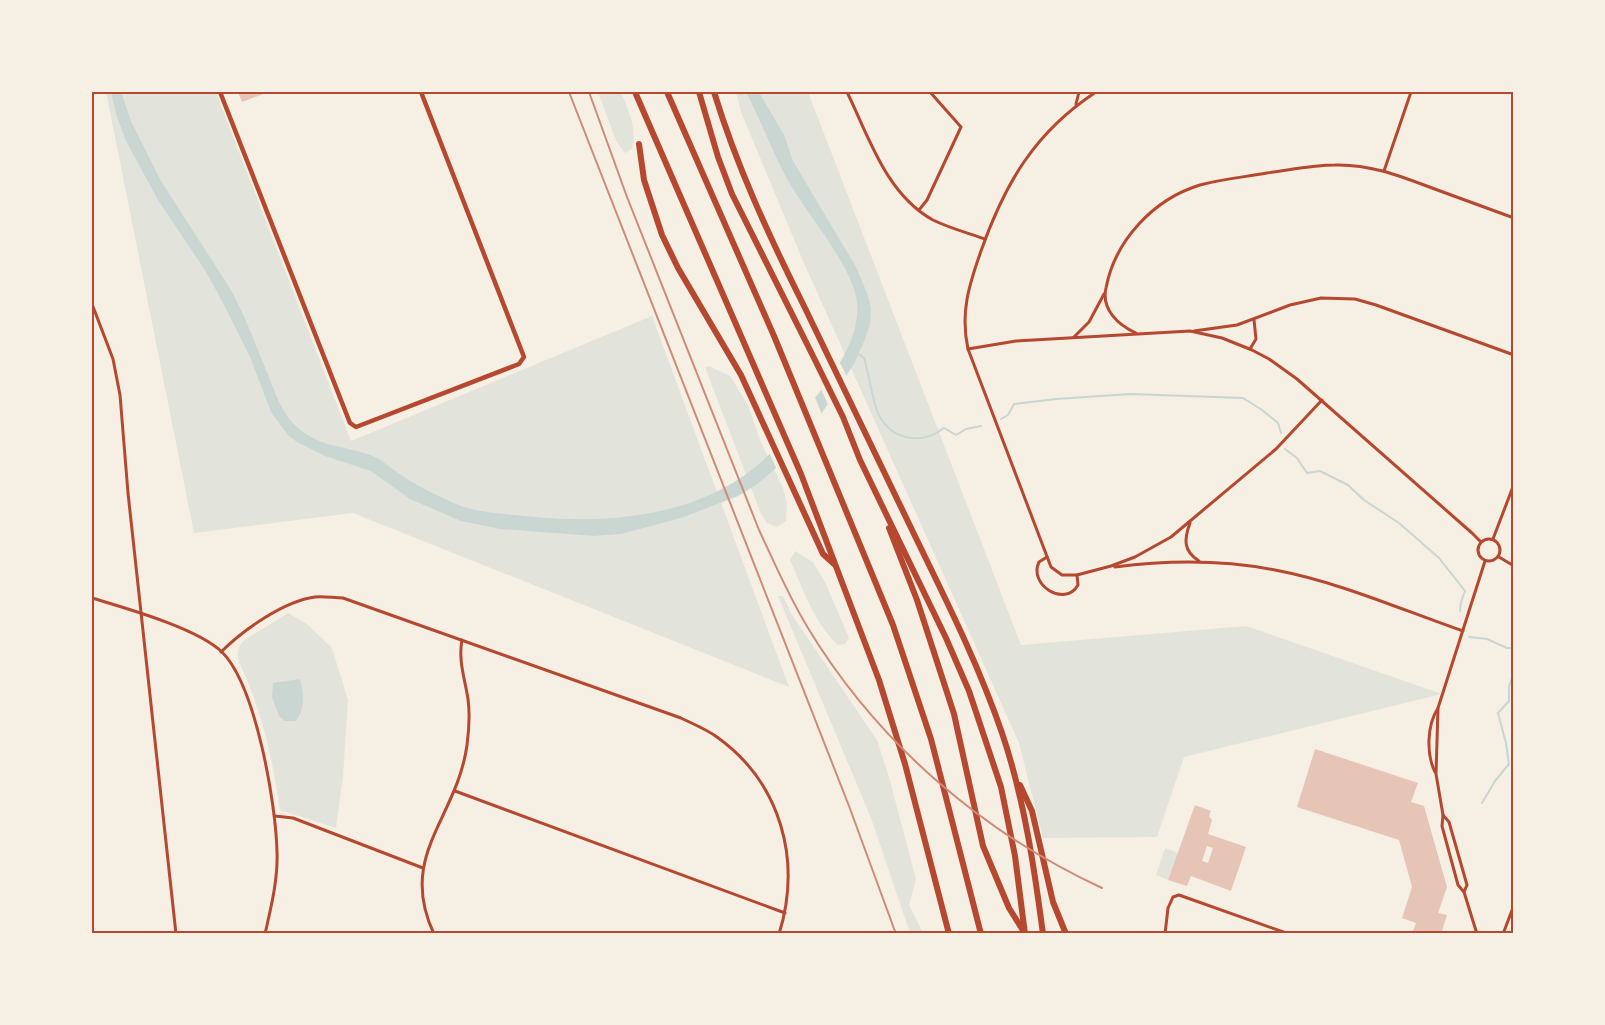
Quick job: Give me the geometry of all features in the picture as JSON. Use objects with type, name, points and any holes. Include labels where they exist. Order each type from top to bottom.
[{"type":"highway","points":[[635,92],[801,474],[879,680],[902,753],[949,933]]},
{"type":"highway","points":[[667,92],[822,447],[893,625],[931,739],[981,933]]},
{"type":"highway","points":[[699,92],[718,157],[732,194],[843,417],[860,460],[946,638],[980,718],[1009,821],[1025,933]]},
{"type":"highway","points":[[714,92],[729,140],[757,210],[942,591],[1001,731],[1016,777],[1034,863],[1043,933]]},
{"type":"highway","points":[[639,144],[649,200],[662,235],[678,268],[724,344],[759,411],[823,554],[836,566]]},
{"type":"highway","points":[[874,488],[917,600],[954,714],[983,846],[1009,908],[1025,933]]},
{"type":"highway","points":[[1016,777],[1032,811],[1053,903],[1066,933]]},
{"type":"street","points":[[220,92],[350,423],[353,426],[360,426],[522,362],[523,353],[421,92]]},
{"type":"street","points":[[847,92],[887,175],[901,193],[919,210],[945,225],[985,239]]},
{"type":"street","points":[[919,210],[927,200],[961,127],[930,92]]},
{"type":"street","points":[[1076,105],[1079,92]]},
{"type":"street","points":[[1096,92],[1076,105],[1046,133],[1020,165],[1000,201],[965,302],[964,326],[968,349],[1051,567],[1067,576],[1112,567],[1200,562],[1253,566],[1301,576],[1463,631]]},
{"type":"street","points":[[1384,171],[1411,92]]},
{"type":"street","points":[[1074,337],[1089,322],[1098,308],[1118,254],[1135,228],[1158,207],[1188,189],[1225,180],[1320,165],[1352,165],[1384,171],[1514,218]]},
{"type":"street","points":[[1105,292],[1107,306],[1113,318],[1123,327],[1138,334]]},
{"type":"street","points":[[968,349],[1016,341],[1222,328],[1254,320],[1308,301],[1332,298],[1355,299],[1376,305],[1514,355]]},
{"type":"street","points":[[92,304],[103,329],[117,376],[176,933]]},
{"type":"street","points":[[1250,349],[1256,339],[1254,320]]},
{"type":"street","points":[[1190,331],[1222,338],[1250,349],[1285,369],[1481,542]]},
{"type":"street","points":[[1112,567],[1154,547],[1190,523],[1276,449],[1322,400]]},
{"type":"street","points":[[1493,539],[1514,483]]},
{"type":"street","points":[[1190,523],[1186,533],[1186,550],[1200,562]]},
{"type":"street","points":[[1486,539],[1493,539],[1500,545],[1499,557],[1492,561],[1485,561],[1479,554],[1478,548],[1486,539]]},
{"type":"street","points":[[1047,557],[1039,562],[1036,571],[1040,582],[1048,591],[1060,594],[1072,592],[1078,585],[1077,575]]},
{"type":"street","points":[[1499,557],[1514,566]]},
{"type":"street","points":[[1436,774],[1430,761],[1432,717],[1438,708],[1485,561]]},
{"type":"street","points":[[92,598],[141,613],[202,638],[222,652],[236,670],[249,704],[265,761],[275,816],[277,870],[265,933]]},
{"type":"street","points":[[222,652],[237,638],[291,604],[308,599],[343,598],[681,718],[705,729],[729,746],[760,781],[781,823],[789,869],[785,913],[779,933]]},
{"type":"street","points":[[434,933],[423,904],[421,891],[423,868],[428,850],[455,791],[464,761],[469,730],[468,698],[460,659],[462,640]]},
{"type":"street","points":[[1438,708],[1440,718],[1436,774],[1443,815],[1442,826],[1458,885],[1464,892],[1477,933]]},
{"type":"street","points":[[455,791],[785,913]]},
{"type":"street","points":[[1443,815],[1449,822],[1464,874],[1467,885],[1464,892]]},
{"type":"street","points":[[275,816],[293,818],[423,868]]},
{"type":"street","points":[[1165,933],[1171,899],[1179,895],[1276,931],[1288,933]]},
{"type":"street","points":[[1503,933],[1514,905]]},
{"type":"shaded area","points":[[106,92],[216,92],[351,441],[652,316],[789,687],[353,513],[194,533]]},
{"type":"shaded area","points":[[111,92],[121,92],[131,121],[161,181],[231,290],[278,400],[291,421],[307,435],[317,440],[377,458],[416,485],[456,504],[475,510],[536,517],[593,519],[650,513],[677,507],[704,497],[729,485],[753,469],[768,455],[789,432],[834,372],[854,331],[857,302],[853,287],[837,254],[785,175],[746,92],[759,92],[784,135],[793,161],[856,267],[871,308],[870,325],[854,364],[816,422],[776,468],[756,485],[738,496],[681,518],[621,534],[594,536],[500,529],[461,521],[410,499],[371,471],[325,456],[288,435],[271,412],[250,357],[205,270],[158,200],[126,141]]},
{"type":"shaded area","points":[[598,92],[621,92],[627,105],[634,142],[632,149],[625,153],[616,141]]},
{"type":"shaded area","points":[[736,92],[808,92],[1021,645],[1246,626],[1442,694],[1184,757],[1157,837],[1043,838],[1019,743],[803,261],[741,112]]},
{"type":"shaded area","points":[[709,366],[730,376],[748,405],[760,440],[783,488],[787,503],[786,521],[777,527],[767,523],[761,514],[705,367]]},
{"type":"shaded area","points":[[795,551],[813,562],[825,582],[849,638],[845,644],[838,645],[822,627],[816,616],[790,560]]},
{"type":"shaded area","points":[[778,596],[783,596],[792,615],[877,740],[916,879],[909,905],[923,933],[910,933],[871,818]]},
{"type":"shaded area","points":[[288,613],[307,624],[332,648],[348,700],[343,777],[336,828],[280,810],[262,722],[238,659],[238,649],[243,641]]},
{"type":"shaded area","points":[[300,679],[303,696],[301,712],[296,721],[285,721],[279,716],[272,697],[273,683]]},
{"type":"shaded area","points":[[1165,848],[1178,853],[1168,880],[1156,875]]},
{"type":"pier","points":[[838,359],[848,379],[829,407],[820,387]]},
{"type":"pier","points":[[814,395],[823,417],[777,470],[768,450]]},
{"type":"building","points":[[238,92],[269,92],[242,102]]},
{"type":"building","points":[[1315,749],[1418,783],[1411,802],[1424,806],[1447,887],[1438,913],[1447,915],[1441,934],[1419,934],[1413,931],[1416,923],[1402,918],[1412,887],[1399,840],[1297,807]]},
{"type":"building","points":[[1195,805],[1211,811],[1209,816],[1212,820],[1208,834],[1246,847],[1231,891],[1191,876],[1187,886],[1168,880]],"holes":[[[1207,846],[1213,848],[1208,863],[1202,861]]]},
{"type":"waterway","points":[[857,353],[864,358],[874,402],[881,419],[896,433],[905,437],[924,437],[944,428],[956,435],[966,429],[981,426]]},
{"type":"waterway","points":[[1001,419],[1008,415],[1014,404],[1056,399],[1130,394],[1243,398],[1278,423],[1281,433]]},
{"type":"waterway","points":[[1285,449],[1297,458],[1307,473],[1320,471],[1348,485],[1364,500],[1399,523],[1439,558],[1465,591],[1460,611]]},
{"type":"waterway","points":[[1469,637],[1487,639],[1507,648],[1514,648]]},
{"type":"waterway","points":[[1482,803],[1495,781],[1509,764],[1498,713],[1509,701],[1509,686],[1514,673]]},
{"type":"railway","points":[[569,92],[849,806],[896,934]]},
{"type":"railway","points":[[589,92],[627,197],[759,530],[788,592],[835,670],[899,746],[936,780],[1015,840],[1102,888]]}]
